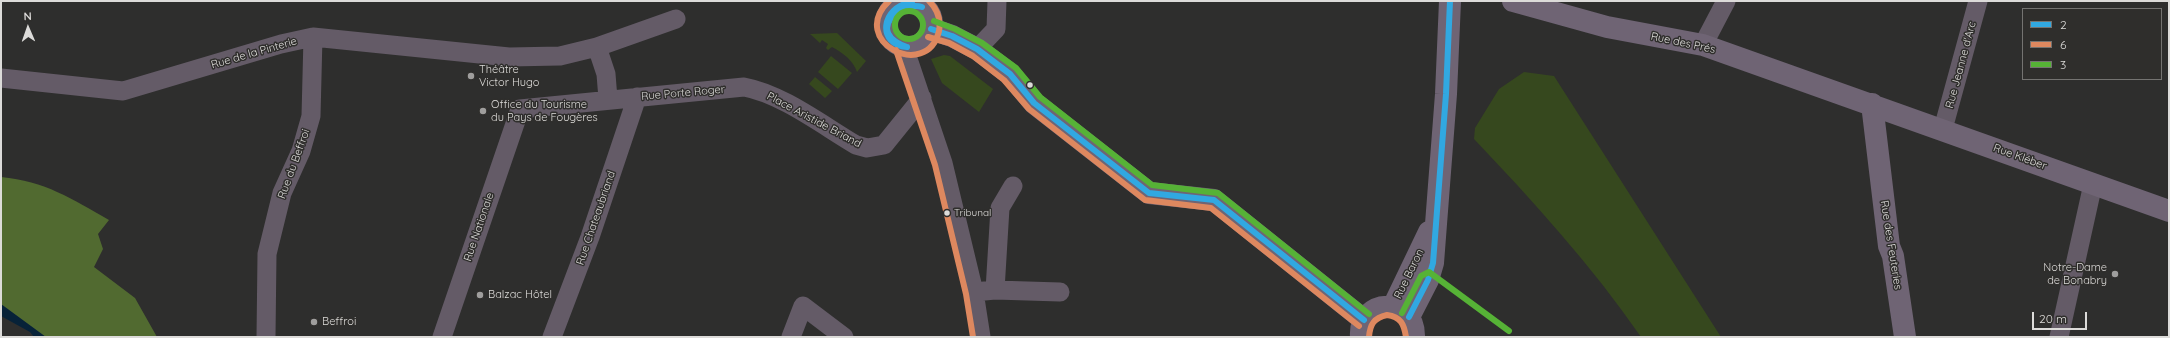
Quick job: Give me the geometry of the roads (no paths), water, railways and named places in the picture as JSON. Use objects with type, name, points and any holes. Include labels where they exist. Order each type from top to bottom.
[{"type":"main road","name":"Rue Baron","points":[[1406,320],[1435,220],[1446,94],[1450,1]]},
{"type":"main road","name":"Rue des Prés","points":[[1513,1],[1606,27],[1703,45],[1872,104]]},
{"type":"main road","points":[[895,4],[919,4],[925,8],[932,22],[931,29],[924,42],[911,47],[904,47],[892,40],[886,27],[895,4]]},
{"type":"main road","points":[[931,29],[952,36],[977,49],[1010,74],[1034,103],[1148,193],[1214,200],[1363,328],[1377,308],[1406,320]]},
{"type":"main road","name":"Rue Kléber","points":[[1872,104],[2169,211]]},
{"type":"main road","name":"Rue des Feuteries","points":[[1872,104],[1889,246],[1893,256],[1905,337]]},
{"type":"street","points":[[977,49],[996,29],[997,1]]},
{"type":"street","points":[[1703,45],[1726,1]]},
{"type":"street","name":"Rue Jeanne d'Arc","points":[[1943,129],[1978,1]]},
{"type":"street","name":"Rue de la Pinterie","points":[[1,78],[123,91],[281,44],[313,37],[509,58],[560,56],[597,47],[676,19]]},
{"type":"street","name":"Rue du Beffroi","points":[[266,337],[267,254],[282,193],[301,151],[311,116],[313,37]]},
{"type":"street","points":[[597,47],[606,74],[608,99]]},
{"type":"street","points":[[904,47],[943,163],[974,292],[981,337]]},
{"type":"street","name":"Rue Porte Roger","points":[[516,116],[520,109],[608,99],[744,87],[757,90]]},
{"type":"street","name":"Place Aristide Briand","points":[[757,90],[783,101],[856,145],[867,148],[884,144],[922,98]]},
{"type":"street","name":"Rue Chateaubriand","points":[[552,337],[590,237],[637,97]]},
{"type":"street","name":"Rue Nationale","points":[[442,337],[516,116]]},
{"type":"street","points":[[2059,337],[2093,184]]},
{"type":"street","points":[[995,290],[1000,208],[1012,186]]},
{"type":"street","points":[[974,292],[995,290],[1060,292]]},
{"type":"street","points":[[791,337],[803,306],[844,337]]},
{"type":"water","points":[[1,304],[46,337],[34,337],[30,332],[1,316]]},
{"type":"place","name":"Théâtre Victor Hugo","points":[[471,76]]},
{"type":"place","name":"Office du Tourisme du Pays de Fougères","points":[[483,111]]},
{"type":"place","name":"Tribunal","points":[[947,213]]},
{"type":"place","name":"Notre-Dame de Bonabry","points":[[2115,274]]},
{"type":"place","name":"Balzac Hôtel","points":[[480,295]]},
{"type":"place","name":"Beffroi","points":[[314,322]]}]
